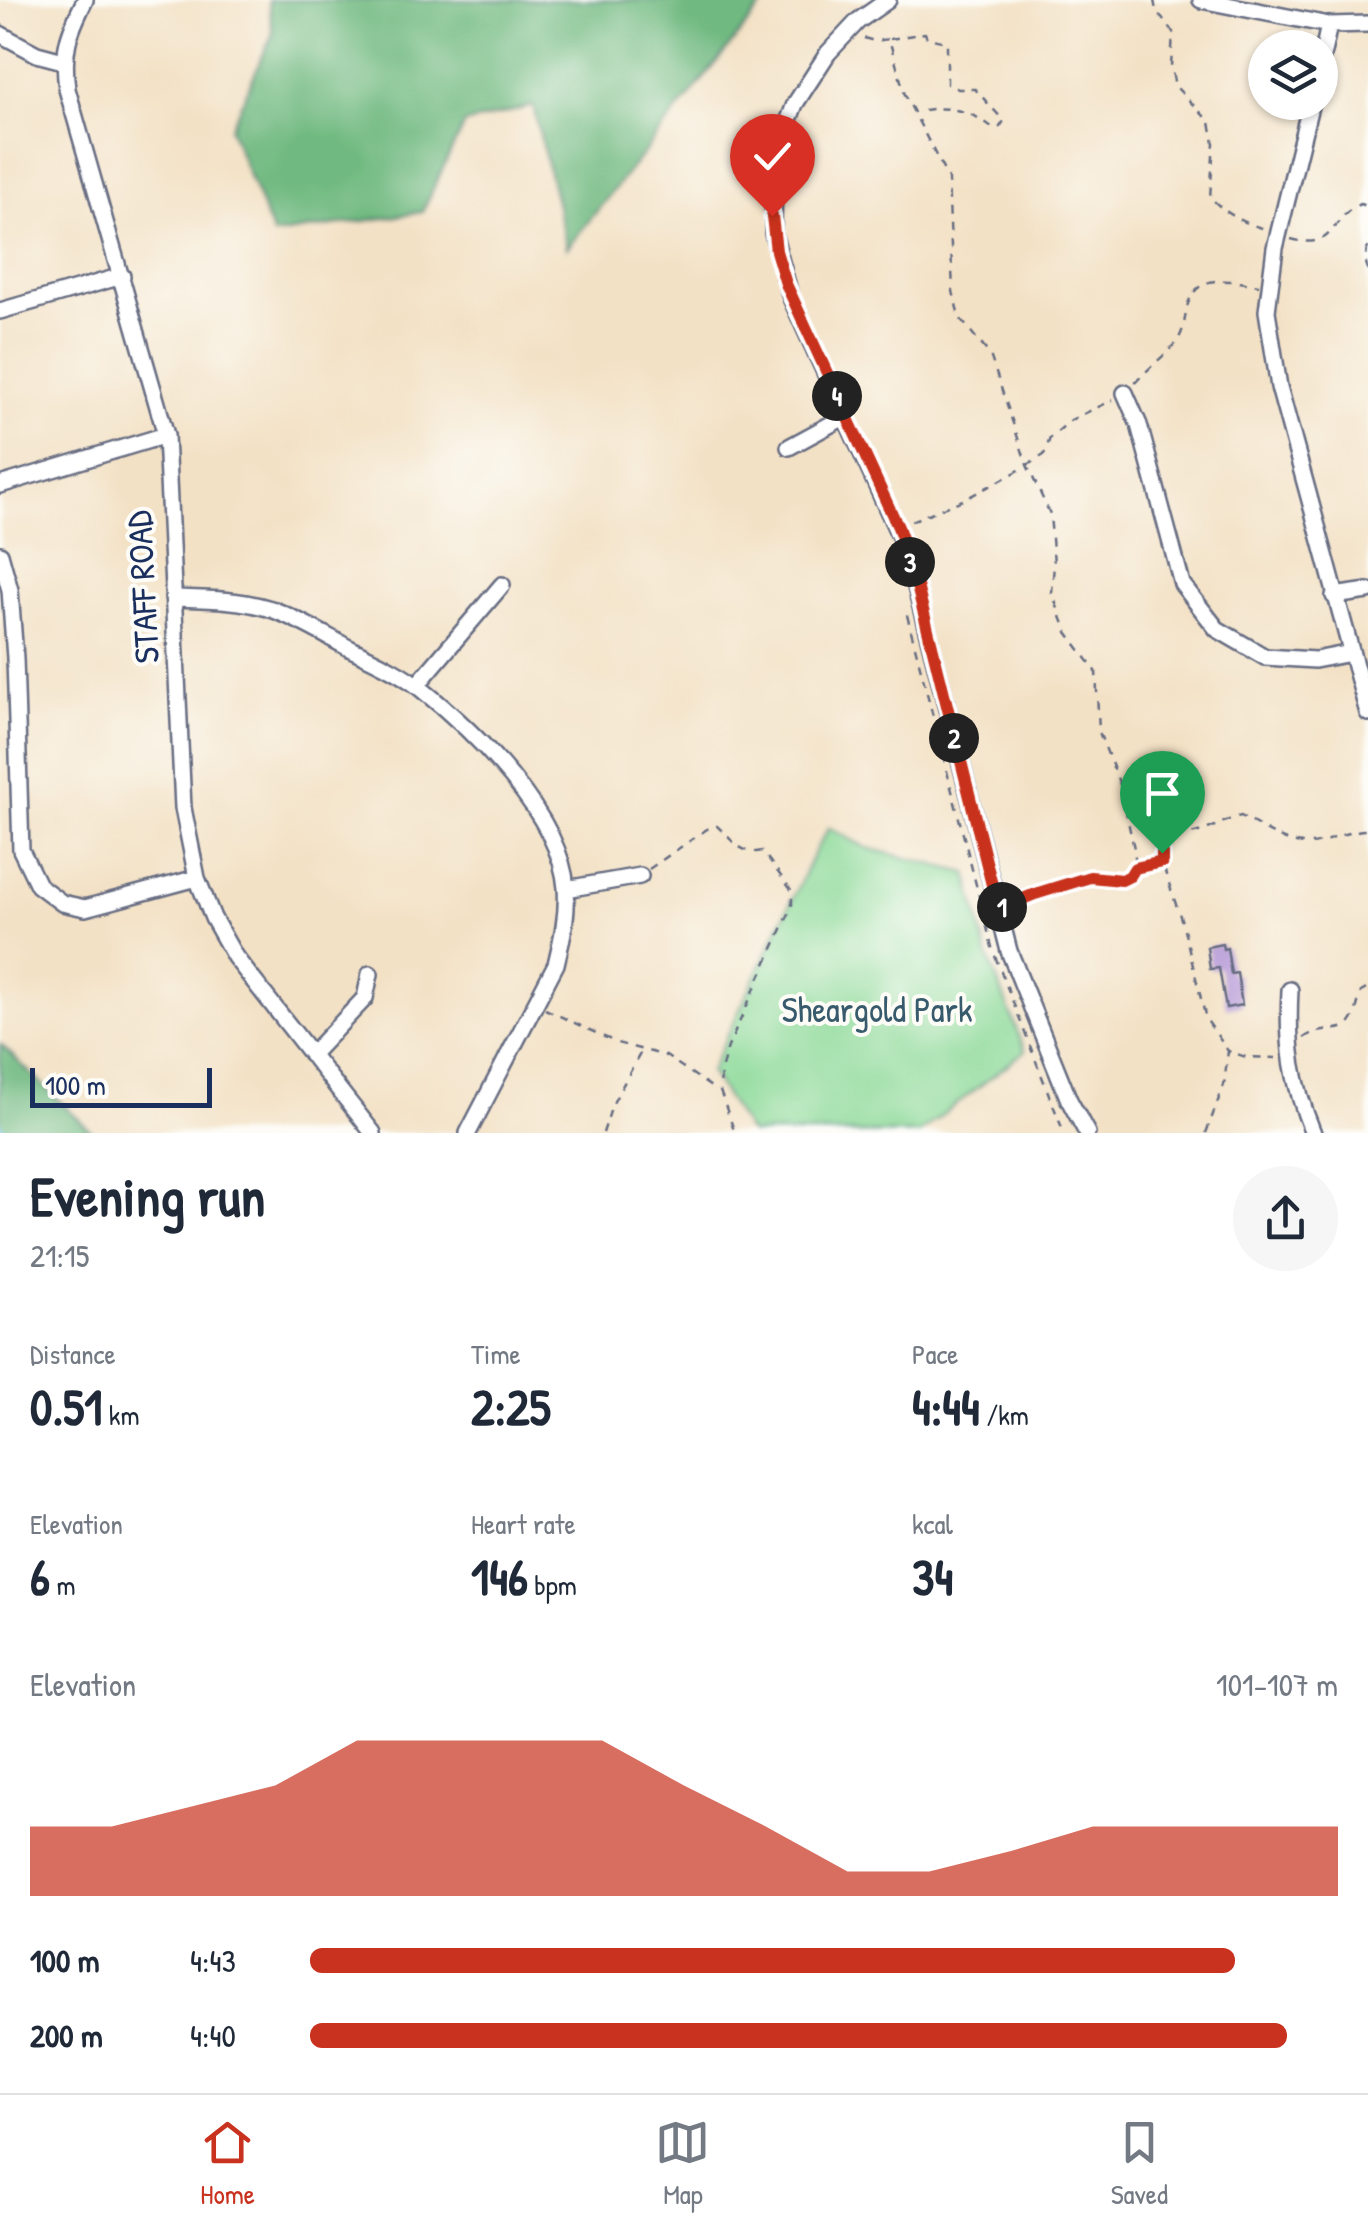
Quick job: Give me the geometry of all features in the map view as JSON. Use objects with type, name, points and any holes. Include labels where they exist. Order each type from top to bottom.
[{"type":"street","name":"STAFF ROAD","points":[[85,0],[67,36],[63,61],[67,89],[166,435],[183,808],[197,878],[213,918],[236,957],[372,1133]]},
{"type":"street","points":[[888,0],[851,28],[813,72],[795,104],[780,143],[772,196],[774,233],[786,284],[898,527],[916,580],[998,909],[1022,986],[1081,1131]]},
{"type":"street","points":[[1202,0],[1330,24],[1368,24]]},
{"type":"street","points":[[1329,30],[1330,24]]},
{"type":"street","points":[[0,34],[37,54],[63,61]]},
{"type":"street","points":[[1306,120],[1278,232],[1267,311],[1279,386],[1368,713]]},
{"type":"street","points":[[0,311],[122,276]]},
{"type":"street","points":[[1126,393],[1139,425],[1182,584],[1216,629],[1264,656],[1315,660],[1351,653]]},
{"type":"street","points":[[789,446],[846,416]]},
{"type":"street","points":[[0,485],[166,435]]},
{"type":"street","points":[[0,554],[10,590],[8,660],[21,850],[38,886],[62,903],[86,908],[197,878]]},
{"type":"street","points":[[418,685],[502,584]]},
{"type":"street","points":[[1334,596],[1368,591]]},
{"type":"street","points":[[173,598],[232,600],[274,610],[418,685],[475,737],[525,796],[547,831],[562,867],[566,889],[563,937],[556,964],[468,1133]]},
{"type":"street","points":[[566,889],[640,876]]},
{"type":"street","points":[[311,1054],[365,998],[370,974]]},
{"type":"street","points":[[1290,990],[1289,1049],[1298,1097],[1313,1133]]},
{"type":"path","points":[[1154,0],[1156,11],[1172,32],[1175,86],[1210,122],[1214,143],[1210,198],[1222,210],[1289,239],[1316,242],[1329,238],[1350,209],[1360,204],[1368,207]]},
{"type":"path","points":[[851,28],[859,36],[874,41],[925,34],[927,38],[947,42],[947,84],[958,89],[975,88],[1004,120],[1000,128],[993,128],[971,112],[941,108],[914,113]]},
{"type":"path","points":[[889,39],[914,113],[948,179],[952,291],[960,317],[990,355],[1027,464],[1050,514],[1052,592],[1067,632],[1096,671],[1099,732],[1120,785],[1135,853],[1135,868],[1122,880],[1090,877],[998,909]]},
{"type":"path","points":[[1368,247],[1368,273]]},
{"type":"path","points":[[898,527],[964,499],[1044,455],[1050,438],[1071,420],[1126,393],[1180,338],[1190,296],[1206,281],[1270,286]]},
{"type":"path","points":[[1206,1133],[1224,1085],[1228,1052],[1206,1019],[1162,853],[1168,842],[1182,833],[1201,832],[1241,816],[1286,842],[1318,844],[1354,830],[1368,830]]},
{"type":"path","points":[[640,876],[717,826],[741,849],[751,854],[762,851],[792,891],[792,906],[720,1070],[720,1093],[735,1133]]},
{"type":"path","points":[[1135,868],[1162,862]]},
{"type":"path","points":[[1228,1052],[1258,1058],[1289,1049],[1314,1030],[1344,1028],[1352,1022],[1362,992],[1368,988]]},
{"type":"path","points":[[535,1004],[617,1042],[666,1056],[720,1093]]},
{"type":"path","points":[[603,1133],[612,1105],[642,1050]]},
{"type":"green space","points":[[268,0],[767,0],[567,248],[533,106],[464,124],[422,212],[273,235],[230,129],[273,33]]},
{"type":"green space","name":"Sheargold Park","points":[[829,828],[867,848],[967,873],[987,954],[1025,1051],[919,1133],[749,1133],[710,1072]]},
{"type":"green space","points":[[0,1044],[93,1133],[0,1133]]},
{"type":"building","points":[[1222,944],[1223,949],[1227,948],[1231,974],[1237,973],[1242,1005],[1226,1008],[1219,968],[1210,969],[1207,947]]},
{"type":"waterway","points":[[0,1124],[4,1133]]},
{"type":"route","points":[[772,216],[776,251],[786,284],[898,527],[912,566],[998,909],[1090,877],[1122,880],[1135,868],[1162,862],[1162,853]]}]
